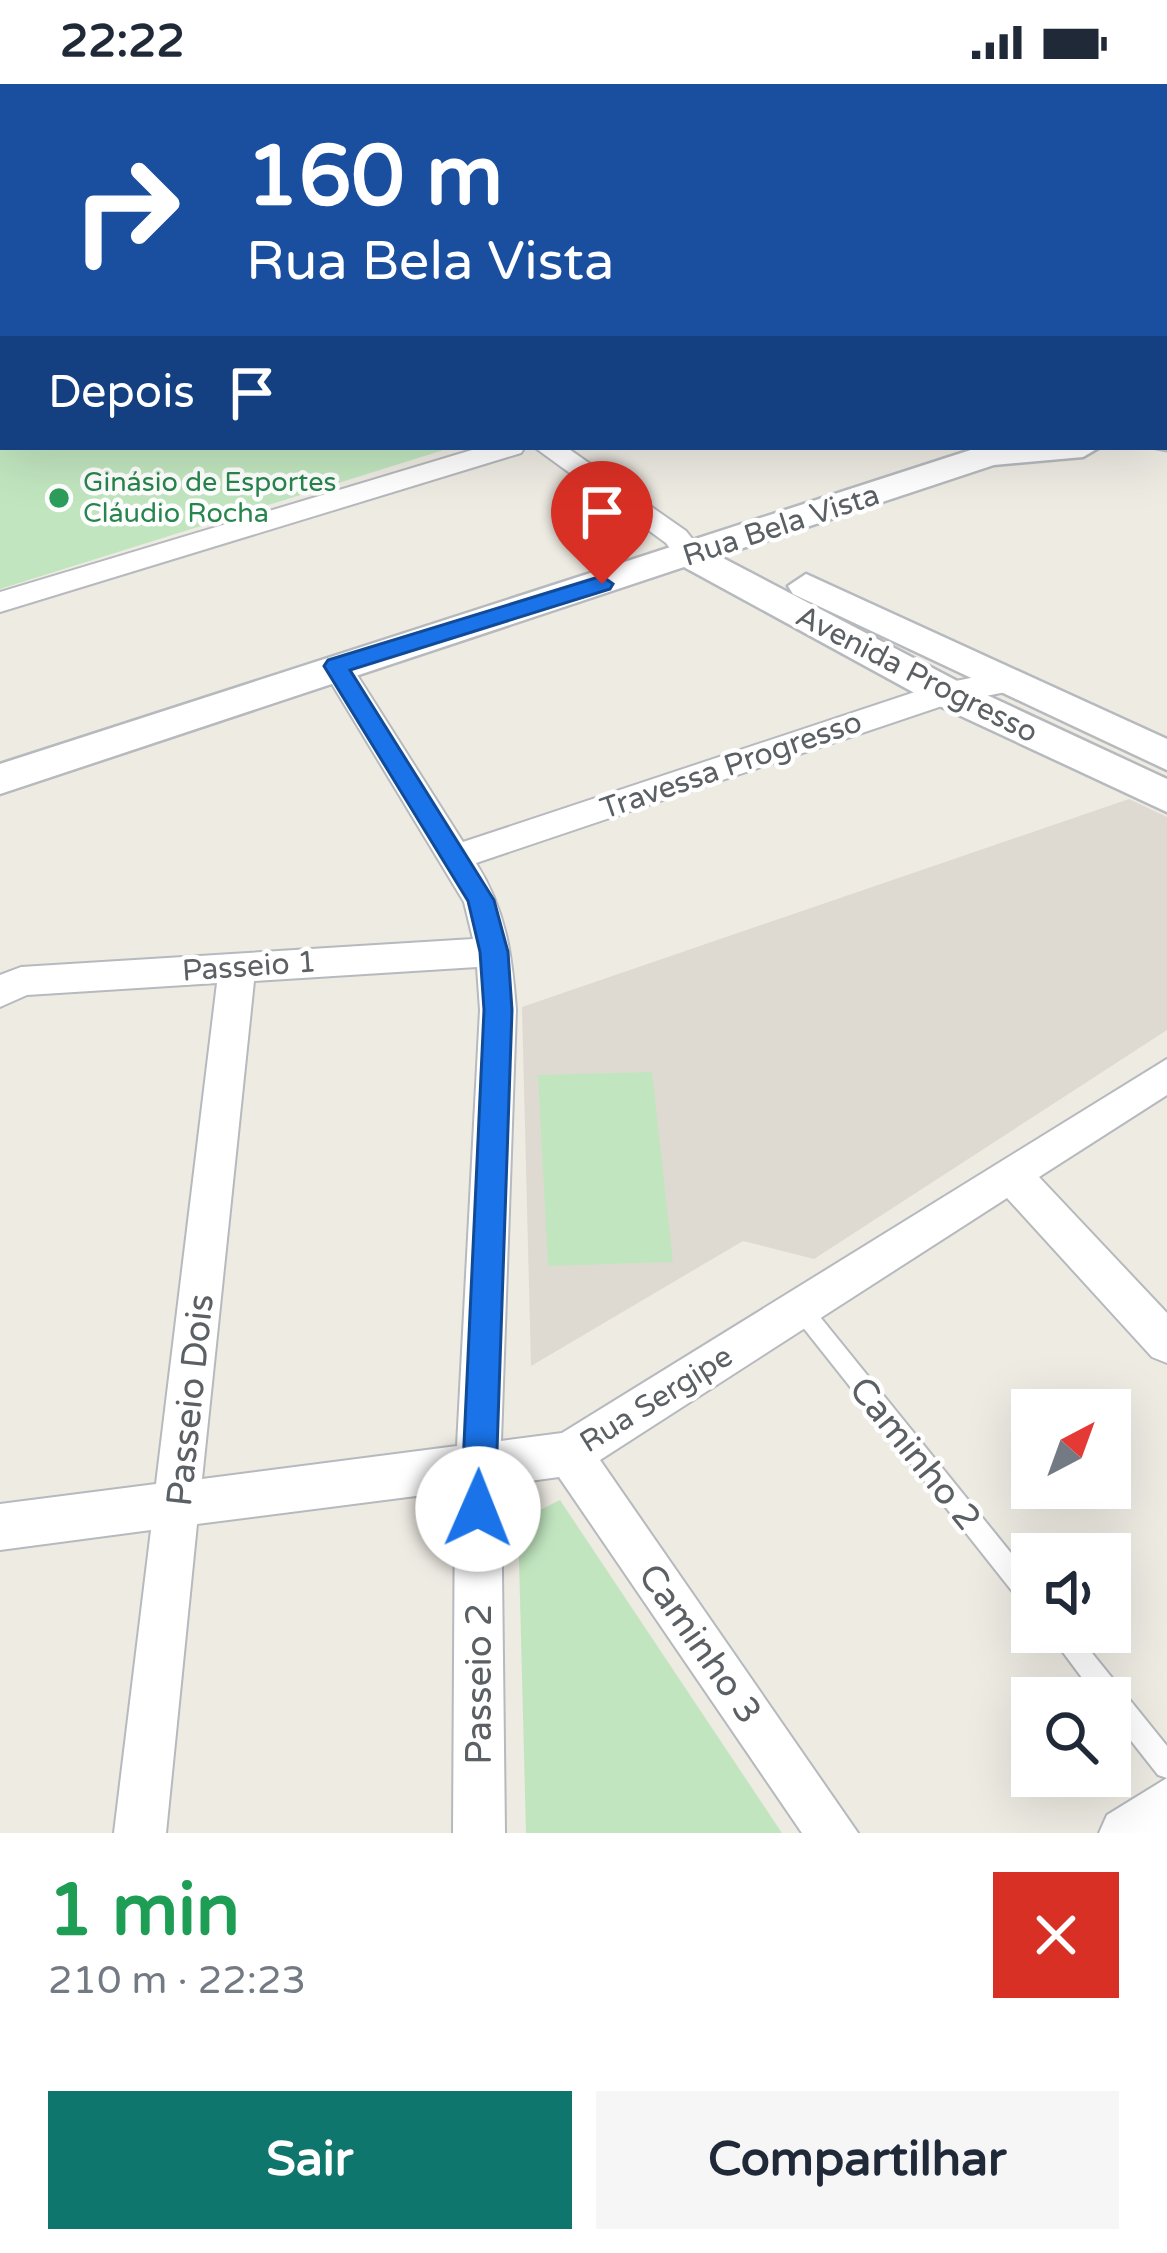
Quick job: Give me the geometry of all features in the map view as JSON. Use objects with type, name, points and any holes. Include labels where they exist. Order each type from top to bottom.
[{"type":"street","points":[[0,602],[501,450]]},
{"type":"street","name":"Avenida Progresso","points":[[552,450],[696,546],[946,693],[1167,797]]},
{"type":"street","name":"Rua Bela Vista","points":[[0,779],[696,546],[1002,451]]},
{"type":"street","name":"Avenida Progresso","points":[[696,546],[1010,681],[1167,756]]},
{"type":"street","name":"Passeio 2","points":[[336,666],[481,900],[494,952],[498,1010],[478,1462],[478,1833]]},
{"type":"street","name":"Travessa Progresso","points":[[453,858],[946,693],[1010,681]]},
{"type":"street","name":"Passeio 1","points":[[2,990],[21,981],[494,952]]},
{"type":"street","name":"Passeio Dois","points":[[140,1833],[237,966]]},
{"type":"street","name":"Rua Sergipe","points":[[0,1526],[569,1454],[1167,1075]]},
{"type":"street","points":[[1011,1175],[1167,1342]]},
{"type":"street","name":"Caminho 3","points":[[569,1454],[832,1833]]},
{"type":"street","points":[[1124,1833],[1167,1803]]},
{"type":"lane","name":"Caminho 2","points":[[801,1309],[1011,1572]]},
{"type":"lane","points":[[1077,1653],[1167,1766]]},
{"type":"shaded area","points":[[1129,799],[1167,817],[1167,1030],[814,1259],[743,1241],[531,1366],[522,1007]]},
{"type":"green space","points":[[0,450],[443,450],[0,589]]},
{"type":"green space","points":[[652,1072],[673,1262],[548,1266],[538,1075]]},
{"type":"green space","points":[[560,1500],[782,1833],[526,1833],[518,1521]]},
{"type":"place","name":"Ginásio de Esportes Cláudio Rocha","points":[[59,498]]},
{"type":"route","points":[[478,1509],[498,1010],[494,952],[481,900],[336,666],[602,584]]}]
